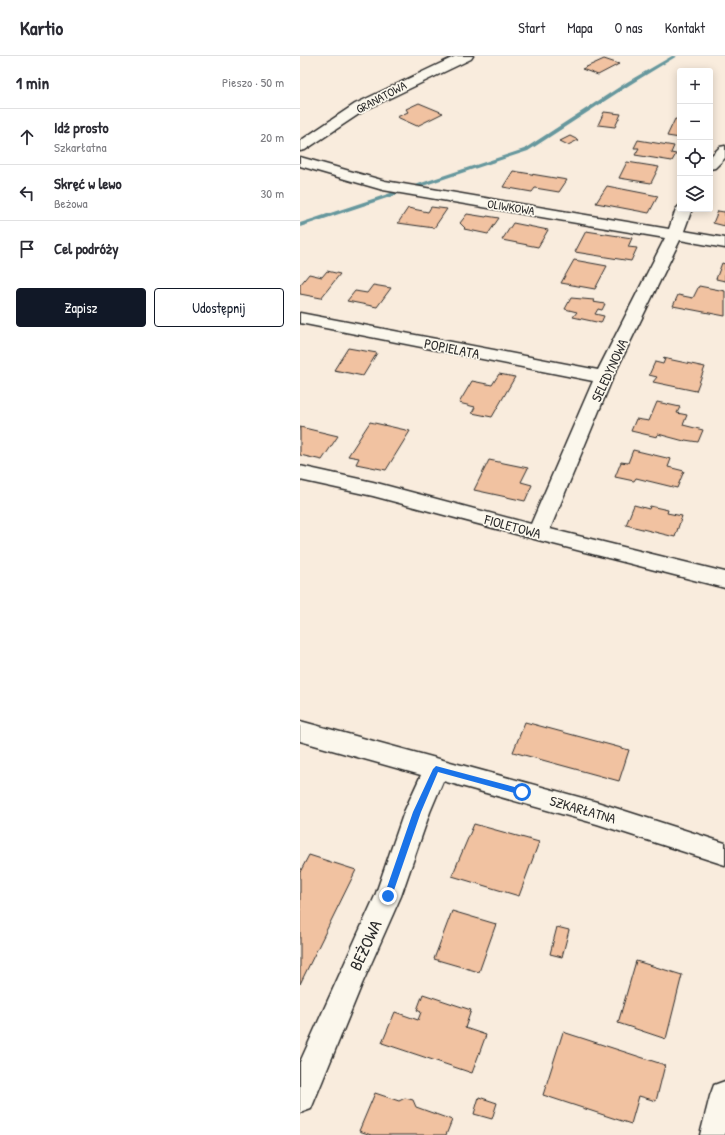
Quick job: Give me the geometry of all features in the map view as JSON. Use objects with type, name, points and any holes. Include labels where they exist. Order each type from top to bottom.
[{"type":"street","name":"GRANATOWA","points":[[300,147],[360,107],[466,56]]},
{"type":"street","points":[[713,163],[725,150]]},
{"type":"street","name":"OLIWKOWA","points":[[300,161],[383,185],[725,243]]},
{"type":"street","name":"SELEDYNOWA","points":[[538,533],[604,377],[675,234],[683,212]]},
{"type":"street","name":"POPIELATA","points":[[300,318],[604,377]]},
{"type":"street","name":"FIOLETOWA","points":[[300,473],[373,489],[538,533],[725,580]]},
{"type":"street","name":"SZKARŁATNA","points":[[300,731],[597,813],[725,854]]},
{"type":"street","name":"BEŻOWA","points":[[300,1098],[348,982],[388,896],[417,812],[436,769]]},
{"type":"street","points":[[715,1135],[725,1096]]},
{"type":"building","points":[[604,59],[619,64],[598,75],[582,69]]},
{"type":"building","points":[[419,103],[443,113],[417,126],[397,117],[408,112],[406,109]]},
{"type":"building","points":[[604,112],[621,114],[615,127],[598,125]]},
{"type":"building","points":[[675,119],[677,119],[677,138],[667,136]]},
{"type":"building","points":[[570,136],[578,140],[568,145],[560,141]]},
{"type":"building","points":[[638,140],[674,146],[671,153],[676,154],[672,161],[635,155],[639,148],[634,148]]},
{"type":"building","points":[[627,162],[659,167],[651,183],[619,178]]},
{"type":"building","points":[[513,171],[567,180],[559,192],[535,188],[532,192],[503,187]]},
{"type":"building","points":[[607,186],[658,196],[649,213],[596,203]]},
{"type":"building","points":[[431,207],[447,209],[434,228],[398,223],[408,208],[428,212]]},
{"type":"building","points":[[718,211],[725,211],[725,226],[713,223]]},
{"type":"building","points":[[467,214],[499,218],[488,234],[464,229],[465,228],[460,223]]},
{"type":"building","points":[[513,223],[548,230],[538,247],[502,240]]},
{"type":"building","points":[[586,231],[632,238],[628,247],[637,248],[631,261],[575,252]]},
{"type":"building","points":[[574,260],[607,266],[595,289],[561,283]]},
{"type":"building","points":[[722,263],[725,264],[725,281],[716,279]]},
{"type":"building","points":[[327,271],[340,274],[321,298],[300,294],[300,285],[309,274],[322,277]]},
{"type":"building","points":[[373,285],[391,288],[377,307],[347,301],[355,291],[367,293]]},
{"type":"building","points":[[699,286],[725,291],[725,316],[673,306],[678,295],[693,298]]},
{"type":"building","points":[[571,298],[594,300],[593,302],[605,304],[602,310],[598,309],[595,314],[604,316],[601,323],[573,317],[577,312],[565,309]]},
{"type":"building","points":[[348,348],[377,353],[363,376],[334,370]]},
{"type":"building","points":[[663,358],[705,367],[696,391],[653,382],[657,377],[649,375],[655,362],[663,364],[665,359]]},
{"type":"building","points":[[499,374],[515,377],[492,417],[472,413],[475,407],[459,403],[472,381],[492,385]]},
{"type":"building","points":[[657,402],[680,407],[677,413],[687,415],[683,425],[703,430],[698,442],[684,441],[658,434],[657,437],[631,431],[636,419],[649,421]]},
{"type":"building","points":[[370,422],[410,431],[386,470],[356,464],[359,458],[348,456]]},
{"type":"building","points":[[300,427],[338,436],[322,460],[300,455]]},
{"type":"building","points":[[633,450],[671,459],[668,467],[684,471],[677,488],[636,478],[634,481],[615,477],[621,462],[628,463]]},
{"type":"building","points":[[489,460],[528,468],[521,482],[532,485],[525,501],[474,490]]},
{"type":"building","points":[[634,505],[649,509],[650,506],[668,510],[667,513],[682,516],[675,537],[626,525]]},
{"type":"building","points":[[525,722],[629,750],[619,781],[513,752]]},
{"type":"building","points":[[474,824],[539,842],[519,896],[452,876]]},
{"type":"building","points":[[309,855],[356,870],[300,984],[300,872]]},
{"type":"building","points":[[452,911],[496,924],[479,972],[434,959]]},
{"type":"building","points":[[557,927],[569,930],[562,957],[550,954]]},
{"type":"building","points":[[636,961],[682,975],[666,1039],[618,1023]]},
{"type":"building","points":[[423,994],[471,1010],[465,1028],[486,1035],[472,1073],[382,1043],[395,1012],[418,1020],[421,1012],[417,1010]]},
{"type":"building","points":[[563,1032],[665,1065],[656,1101],[639,1096],[631,1124],[543,1095]]},
{"type":"building","points":[[375,1093],[399,1101],[405,1098],[413,1100],[416,1107],[452,1120],[446,1135],[371,1135],[359,1131]]},
{"type":"building","points":[[479,1097],[497,1103],[492,1119],[474,1114]]},
{"type":"waterway","points":[[300,225],[526,150],[629,83],[675,56]]},
{"type":"route","points":[[388,896],[417,812],[436,769],[522,792]]}]
